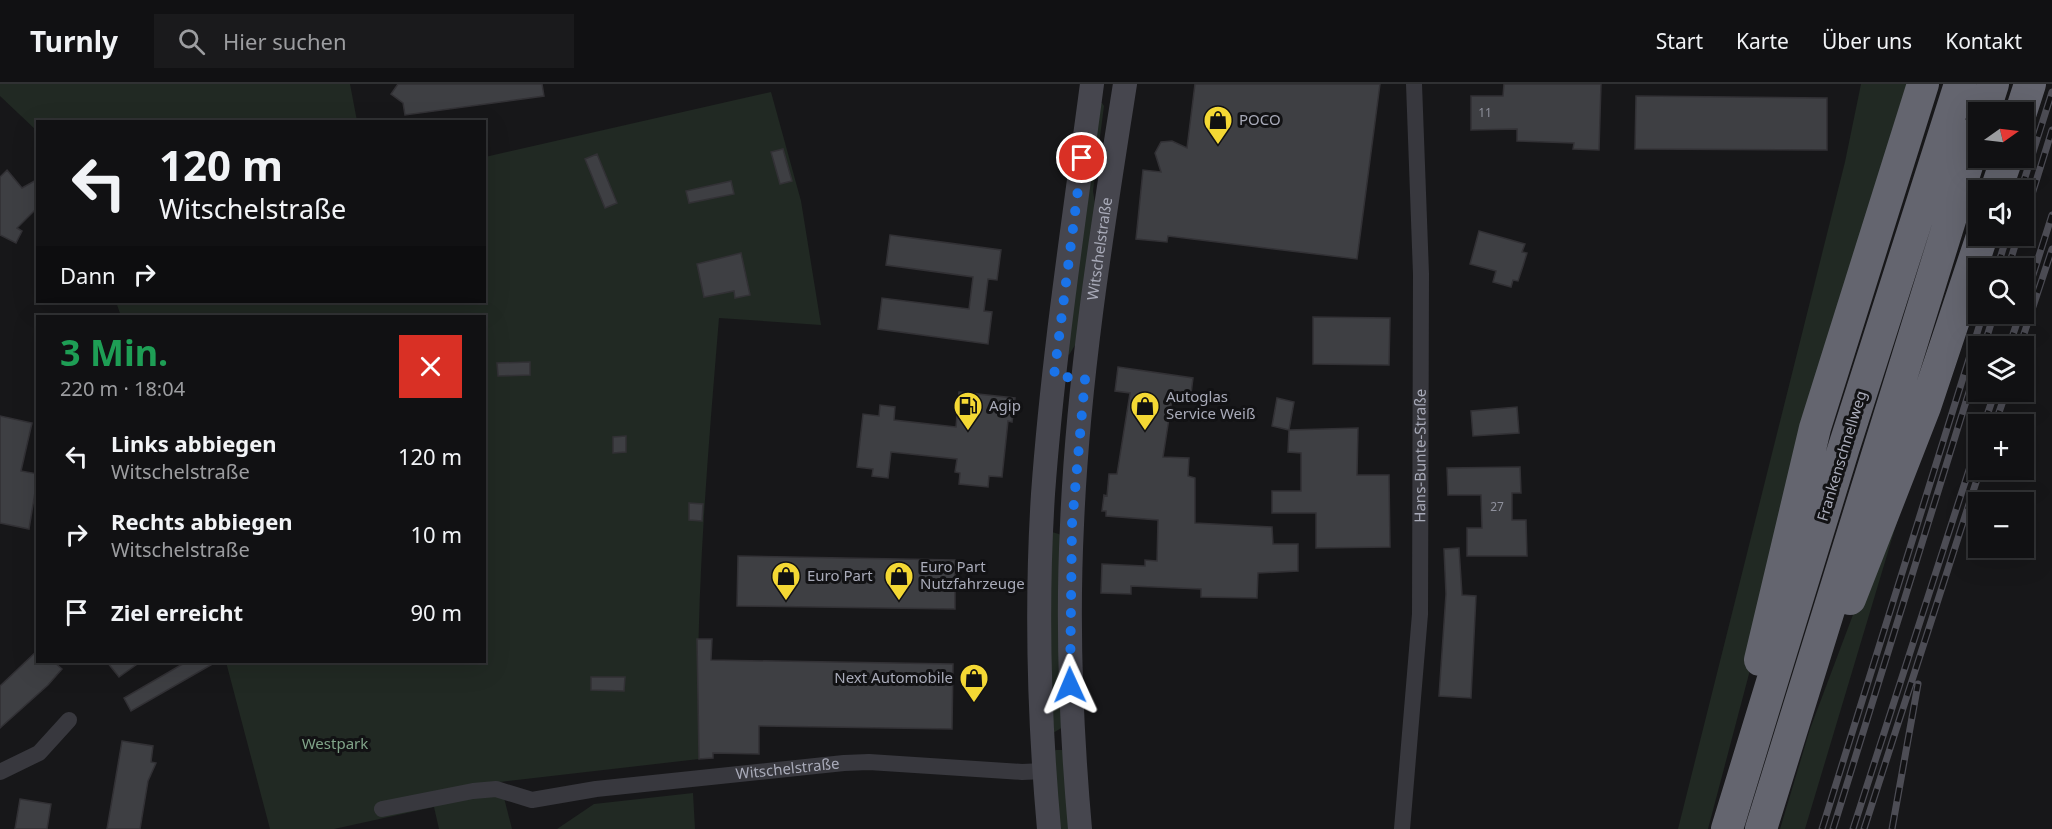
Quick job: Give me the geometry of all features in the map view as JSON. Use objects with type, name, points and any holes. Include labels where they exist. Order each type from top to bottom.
[{"type":"highway","points":[[1729,823],[1735,753],[1809,450],[1923,84]]},
{"type":"highway","name":"Frankenschnellweg","points":[[1729,823],[1844,447],[1960,84]]},
{"type":"highway","points":[[1987,102],[1993,84]]},
{"type":"highway","points":[[2024,102],[2030,84]]},
{"type":"highway","points":[[1761,829],[1968,162]]},
{"type":"highway","points":[[1796,711],[1851,599],[1883,519],[1932,386],[1979,246]]},
{"type":"street","name":"Hans-Bunte-Straße","points":[[1402,829],[1420,614],[1420,274],[1414,84]]},
{"type":"street","points":[[1091,89],[1124,92]]},
{"type":"street","name":"Witschelstraße","points":[[1049,829],[1044,771],[1040,642],[1042,522],[1054,376],[1091,89]]},
{"type":"street","name":"Witschelstraße","points":[[1080,829],[1070,685],[1072,524],[1085,379],[1124,92]]},
{"type":"street","points":[[1054,376],[1085,379]]},
{"type":"street","points":[[1042,522],[1072,524]]},
{"type":"street","points":[[0,772],[39,753],[69,720]]},
{"type":"street","name":"Witschelstraße","points":[[382,809],[473,791],[496,789],[532,800],[596,789],[844,763],[869,762],[1022,772],[1044,771]]},
{"type":"green space","points":[[0,84],[350,84],[357,120],[36,120],[36,130],[0,96]]},
{"type":"green space","points":[[1861,84],[1915,84],[1754,655],[1708,829],[1678,829],[1845,162]]},
{"type":"green space","name":"Westpark","points":[[771,92],[801,201],[821,325],[719,318],[700,593],[699,759],[500,782],[512,829],[439,829],[434,807],[334,829],[270,829],[226,663],[486,663],[486,315],[121,315],[116,303],[486,303],[486,157]]},
{"type":"green space","points":[[1098,103],[1104,106],[1093,191],[1096,210],[1077,342],[1069,355],[1065,353]]},
{"type":"green space","points":[[1899,515],[1805,829],[1780,829],[1810,729],[1854,612]]},
{"type":"green space","points":[[1052,532],[1062,535],[1063,727],[1053,733],[1048,675]]},
{"type":"green space","points":[[1062,750],[1064,753],[1071,829],[1058,829],[1051,752]]},
{"type":"green space","points":[[693,793],[695,829],[557,829],[594,804]]},
{"type":"building","points":[[398,84],[542,84],[544,96],[405,115],[403,103],[391,94]]},
{"type":"building","points":[[1195,84],[1380,84],[1357,259],[1168,236],[1167,242],[1136,239],[1143,170],[1161,172],[1155,153],[1161,142],[1172,141],[1187,148]]},
{"type":"building","points":[[1504,84],[1601,84],[1599,150],[1573,149],[1574,143],[1517,141],[1517,129],[1471,130],[1471,96],[1503,96]]},
{"type":"building","points":[[1636,96],[1827,98],[1827,150],[1635,149]]},
{"type":"building","points":[[783,149],[792,181],[780,184],[771,152]]},
{"type":"building","points":[[597,154],[617,203],[605,208],[585,159]]},
{"type":"building","points":[[7,170],[22,188],[36,180],[36,209],[17,228],[22,231],[16,243],[0,235],[0,177]]},
{"type":"building","points":[[731,181],[734,194],[689,203],[686,191]]},
{"type":"building","points":[[1479,231],[1525,244],[1522,252],[1527,253],[1523,266],[1518,281],[1513,280],[1511,287],[1493,282],[1496,271],[1470,264]]},
{"type":"building","points":[[890,235],[1001,250],[997,280],[988,279],[984,311],[992,312],[988,344],[878,329],[882,298],[969,309],[973,277],[886,265]]},
{"type":"building","points":[[741,253],[750,295],[735,298],[734,291],[704,297],[697,264]]},
{"type":"building","points":[[1313,317],[1390,318],[1389,365],[1313,364]]},
{"type":"building","points":[[530,362],[530,375],[498,376],[497,363]]},
{"type":"building","points":[[1118,367],[1193,378],[1190,402],[1172,399],[1163,457],[1189,458],[1188,476],[1195,478],[1195,523],[1272,527],[1273,544],[1298,544],[1298,571],[1258,573],[1257,598],[1201,597],[1201,589],[1131,586],[1131,594],[1101,593],[1102,564],[1145,566],[1145,560],[1157,561],[1158,520],[1106,516],[1106,511],[1102,511],[1104,495],[1107,496],[1109,474],[1117,474],[1130,393],[1115,391]]},
{"type":"building","points":[[959,392],[1015,398],[1012,422],[1008,421],[1002,477],[989,476],[988,487],[959,484],[960,473],[955,472],[957,459],[891,452],[888,478],[872,476],[873,469],[857,467],[863,414],[879,416],[880,405],[895,407],[894,420],[956,427]]},
{"type":"building","points":[[1277,398],[1294,402],[1289,430],[1272,426]]},
{"type":"building","points":[[1517,407],[1519,433],[1473,436],[1471,411]]},
{"type":"building","points":[[0,416],[32,423],[21,471],[36,474],[36,486],[29,529],[0,523]]},
{"type":"building","points":[[1358,428],[1357,475],[1389,475],[1390,547],[1316,548],[1316,513],[1272,513],[1272,491],[1301,491],[1301,453],[1288,452],[1289,430]]},
{"type":"building","points":[[626,436],[626,452],[613,453],[613,437]]},
{"type":"building","points":[[1520,467],[1521,493],[1512,493],[1512,520],[1526,520],[1527,556],[1467,556],[1467,528],[1482,528],[1481,495],[1448,495],[1447,468]]},
{"type":"building","points":[[689,503],[703,504],[702,521],[689,520]]},
{"type":"building","points":[[1459,548],[1462,595],[1476,596],[1471,698],[1439,696],[1446,594],[1444,549]]},
{"type":"building","points":[[738,556],[955,560],[955,609],[737,606]]},
{"type":"building","points":[[697,639],[712,639],[711,660],[953,664],[952,729],[759,726],[759,754],[713,753],[713,758],[699,759]]},
{"type":"building","points":[[36,652],[36,663],[55,663],[62,669],[48,685],[0,728],[0,686]]},
{"type":"building","points":[[108,663],[139,663],[119,677]]},
{"type":"building","points":[[184,663],[214,663],[131,711],[124,698]]},
{"type":"building","points":[[591,677],[625,677],[624,691],[591,690]]},
{"type":"building","points":[[122,741],[153,746],[151,762],[156,763],[148,781],[140,829],[107,829]]},
{"type":"building","points":[[20,799],[51,804],[47,829],[15,829]]},
{"type":"railway","points":[[2024,180],[2052,92]]},
{"type":"railway","points":[[2034,188],[2052,130]]},
{"type":"railway","points":[[2034,272],[2052,215]]},
{"type":"railway","points":[[2000,258],[2004,246]]},
{"type":"railway","points":[[2011,258],[2015,246]]},
{"type":"railway","points":[[2023,336],[2052,249]]},
{"type":"railway","points":[[1822,829],[1980,324]]},
{"type":"railway","points":[[1987,336],[1991,324]]},
{"type":"railway","points":[[2012,336],[2017,324]]},
{"type":"railway","points":[[1833,829],[1968,395]]},
{"type":"railway","points":[[1987,414],[1992,402]]},
{"type":"railway","points":[[1998,414],[2003,402]]},
{"type":"railway","points":[[1853,829],[1968,473]]},
{"type":"railway","points":[[1864,829],[1977,480]]},
{"type":"railway","points":[[1892,829],[1918,684]]},
{"type":"place","name":"POCO","points":[[1218,146]]},
{"type":"place","name":"Agip","points":[[968,432]]},
{"type":"place","name":"Autoglas Service Weiß","points":[[1145,432]]},
{"type":"place","name":"Euro Part","points":[[786,602]]},
{"type":"place","name":"Euro Part Nutzfahrzeuge","points":[[899,602]]},
{"type":"place","name":"Next Automobile","points":[[974,704]]},
{"type":"route","points":[[1070,685],[1069,610],[1072,524],[1076,459],[1085,379],[1054,376],[1082,158]]}]
